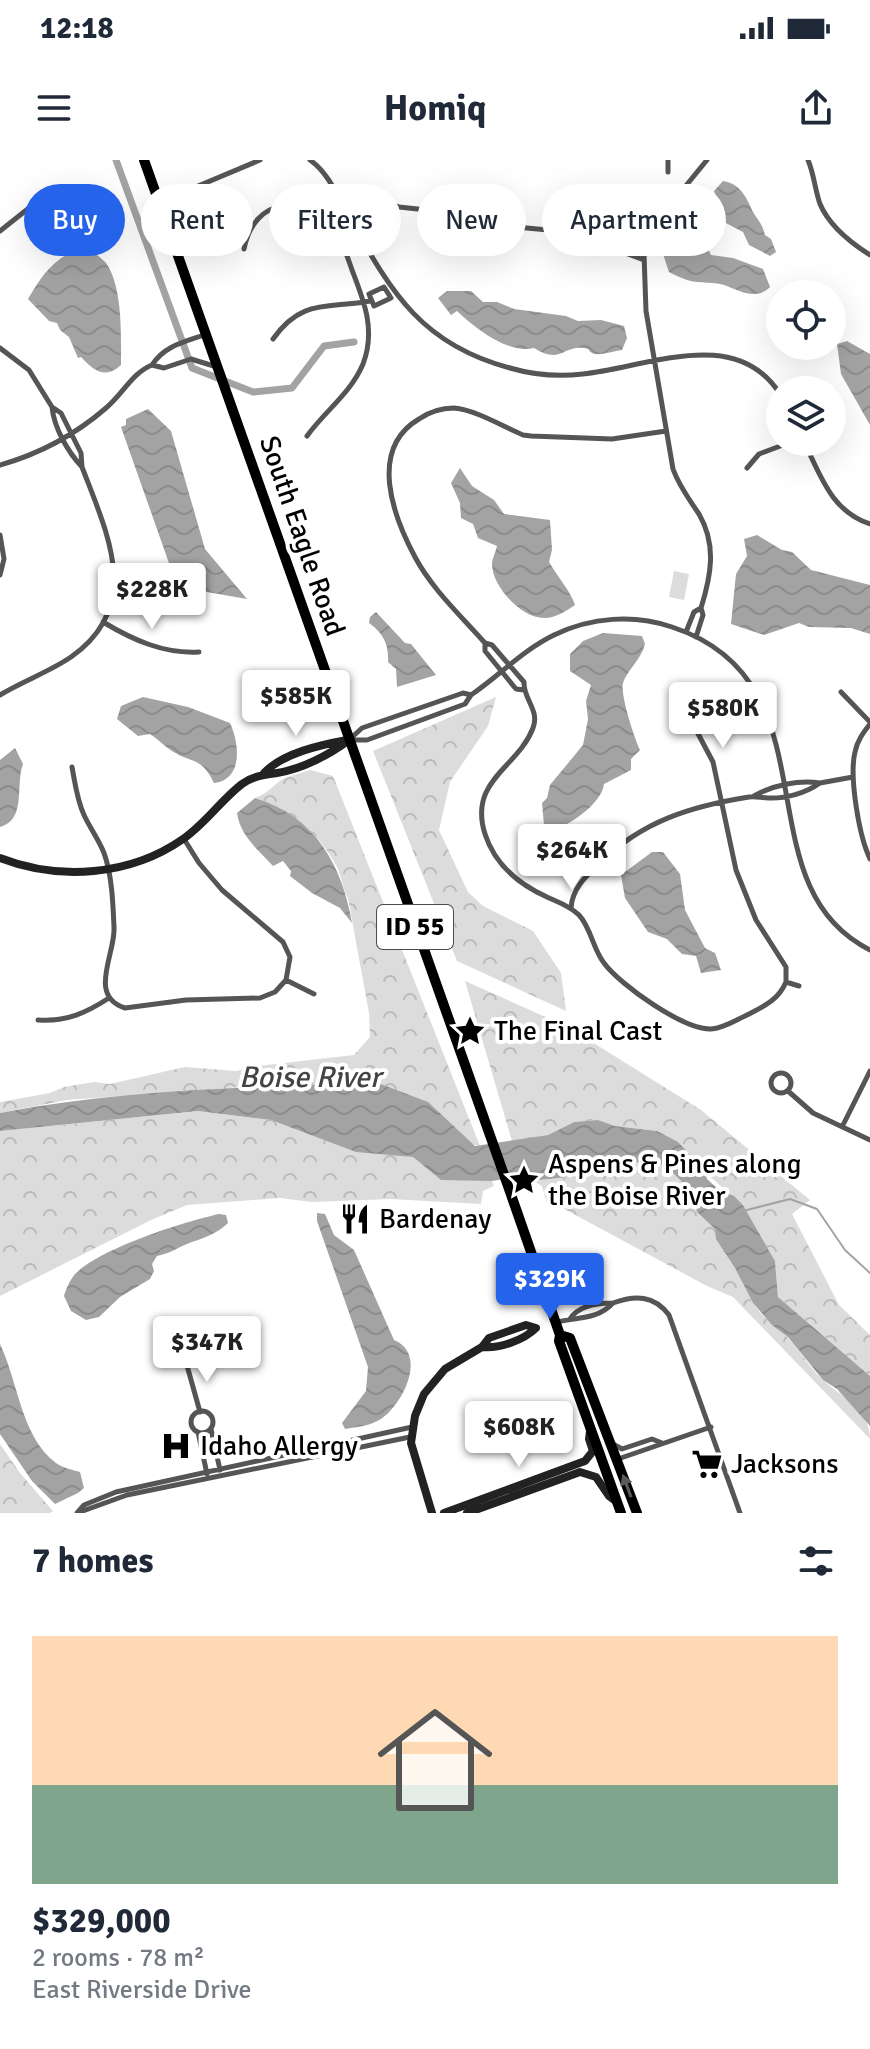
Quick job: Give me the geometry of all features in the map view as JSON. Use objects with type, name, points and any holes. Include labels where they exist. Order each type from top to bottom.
[{"type":"highway","name":"South Eagle Road","points":[[144,160],[152,184]]},
{"type":"highway","name":"South Eagle Road","points":[[178,256],[619,1507]]},
{"type":"highway","name":"South Eagle Road","points":[[560,1335],[570,1338],[637,1513]]},
{"type":"highway","points":[[590,1424],[603,1439],[609,1455],[617,1459]]},
{"type":"street","points":[[310,160],[328,179],[390,290],[443,340],[463,351],[508,368],[546,376],[700,355],[730,356],[748,363],[766,377]]},
{"type":"street","points":[[668,160],[668,172]]},
{"type":"street","points":[[696,637],[711,576],[711,549],[700,515],[677,481],[646,311],[644,260],[657,221],[707,160]]},
{"type":"street","points":[[808,160],[826,215],[870,255]]},
{"type":"street","points":[[200,184],[247,162],[257,161]]},
{"type":"street","points":[[253,223],[264,212],[288,206],[302,208],[320,217],[342,242],[367,301],[369,327],[362,365],[346,392],[324,413],[307,436]]},
{"type":"street","points":[[401,207],[436,211],[484,224],[580,236],[644,260]]},
{"type":"street","points":[[0,231],[24,212]]},
{"type":"street","points":[[367,301],[369,294],[384,287],[390,290]]},
{"type":"street","points":[[273,339],[290,319],[302,313],[330,304],[367,301],[374,306],[391,298],[390,290]]},
{"type":"street","points":[[0,465],[28,456],[72,432],[105,409],[137,374],[152,365],[159,354],[205,334]]},
{"type":"street","points":[[0,348],[29,370],[72,432],[115,564],[114,588],[103,622],[90,640],[72,656],[0,695]]},
{"type":"street","points":[[152,365],[164,368],[191,359],[217,367]]},
{"type":"street","points":[[52,407],[53,417],[72,457],[82,467]]},
{"type":"street","points":[[666,431],[612,439],[531,436],[469,412],[449,408],[433,411],[404,430],[392,449],[387,473],[391,493],[416,560],[485,643],[492,645],[524,682],[524,690],[533,706],[533,728],[487,790],[482,810],[484,829],[496,855],[514,879],[571,908],[584,922],[594,947],[614,975],[676,1016],[698,1028],[710,1029],[729,1025],[773,1001],[786,982],[786,967],[756,920],[736,870],[713,762],[686,711]]},
{"type":"street","points":[[747,468],[759,454],[766,451]]},
{"type":"street","points":[[811,456],[832,499],[846,513],[870,524]]},
{"type":"street","points":[[0,535],[4,559],[0,575]]},
{"type":"street","points":[[686,632],[694,612],[701,608]]},
{"type":"street","points":[[349,740],[367,740],[465,704],[471,695],[553,635],[597,621],[642,620],[686,632],[729,660],[757,694],[772,727],[801,864],[814,899],[841,931],[870,950]]},
{"type":"street","points":[[103,622],[153,646],[183,653],[199,652]]},
{"type":"street","points":[[485,643],[485,651],[516,689],[524,690]]},
{"type":"street","points":[[841,692],[870,723],[856,748],[853,777],[864,844],[870,859]]},
{"type":"street","points":[[1,860],[57,872],[108,870],[140,860],[184,839],[242,784],[263,774],[278,773],[330,754],[362,728],[463,693],[471,695]]},
{"type":"street","points":[[72,767],[82,810],[104,853],[108,870],[115,928],[104,980],[109,998],[117,1006],[125,1008],[186,1000],[260,998],[275,992],[286,980],[290,957],[283,942],[222,890],[184,839]]},
{"type":"street","points":[[571,908],[572,895],[609,854],[668,815],[754,796],[786,785],[853,777]]},
{"type":"street","points":[[754,796],[788,796],[810,790],[820,783]]},
{"type":"street","points":[[286,980],[314,994]]},
{"type":"street","points":[[786,982],[799,986]]},
{"type":"street","points":[[38,1020],[72,1018],[109,998]]},
{"type":"street","points":[[842,1127],[870,1071]]},
{"type":"street","points":[[788,1091],[813,1113],[870,1140]]},
{"type":"street","points":[[432,1513],[413,1457],[411,1432],[419,1402],[433,1380],[448,1366],[482,1347],[492,1348],[555,1322],[579,1321],[605,1311],[613,1303],[637,1296],[664,1307],[669,1315],[740,1513]]},
{"type":"street","points":[[186,1362],[200,1412]]},
{"type":"street","points":[[211,1429],[205,1433],[198,1432],[191,1422],[193,1415],[200,1412],[211,1416],[221,1472]]},
{"type":"street","points":[[444,1513],[585,1461],[593,1451],[589,1439],[590,1424]]},
{"type":"street","points":[[617,1459],[711,1427]]},
{"type":"street","points":[[198,1432],[207,1475]]},
{"type":"street","points":[[77,1513],[84,1505],[116,1492],[411,1432]]},
{"type":"street","points":[[610,1442],[622,1449],[652,1439],[663,1443]]},
{"type":"street","points":[[467,1513],[580,1472],[596,1477],[619,1507]]},
{"type":"green space","points":[[674,571],[689,574],[684,600],[669,597]]},
{"type":"green space","points":[[496,697],[488,726],[450,782],[439,830],[468,892],[483,906],[533,931],[561,973],[566,1011],[457,961],[373,751]]},
{"type":"green space","points":[[310,770],[333,776],[480,1146],[242,1087],[67,1100],[0,1113],[0,1102],[50,1093],[64,1087],[94,1082],[110,1084],[185,1067],[236,1071],[354,1055],[370,1037],[369,1013],[348,898],[339,871],[322,844],[303,824],[255,798],[283,779]]},
{"type":"green space","points":[[465,981],[568,1027],[701,1110],[810,1200],[792,1214],[839,1305],[870,1335],[870,1376],[778,1297],[775,1261],[743,1205],[657,1131],[615,1126],[598,1120],[574,1122],[548,1135],[512,1141]]},
{"type":"green space","points":[[198,1111],[271,1120],[349,1149],[413,1157],[433,1173],[492,1181],[494,1186],[483,1191],[481,1204],[391,1199],[311,1202],[280,1198],[187,1205],[0,1296],[0,1131]]},
{"type":"green space","points":[[630,1161],[665,1165],[691,1191],[697,1212],[715,1229],[720,1244],[755,1306],[786,1336],[818,1375],[860,1412],[869,1429],[870,1439],[733,1297],[555,1204],[547,1203],[542,1186],[534,1181],[580,1176]]},
{"type":"green space","points":[[0,1444],[20,1473],[53,1511],[0,1513]]},
{"type":"water","points":[[723,181],[734,185],[742,192],[776,252],[770,256],[749,245],[743,232],[726,223],[726,184],[720,184]]},
{"type":"water","points":[[65,256],[98,256],[112,273],[120,312],[121,365],[110,372],[100,372],[81,357],[78,358],[69,337],[28,299],[48,270]]},
{"type":"water","points":[[664,256],[733,258],[763,269],[767,280],[766,290],[749,294],[722,284],[687,280],[669,272]]},
{"type":"water","points":[[447,291],[471,291],[483,302],[497,302],[514,309],[566,316],[578,321],[601,320],[624,326],[627,338],[622,350],[601,354],[577,348],[550,355],[534,348],[514,347],[483,332],[457,311],[451,315],[438,298]]},
{"type":"water","points":[[846,341],[870,354],[870,425],[846,383],[846,376],[841,374],[839,360],[846,360]]},
{"type":"water","points":[[148,409],[171,431],[205,549],[247,599],[184,588],[171,592],[176,583],[121,427],[126,425],[126,419]]},
{"type":"water","points":[[460,468],[472,486],[494,500],[504,514],[550,520],[552,550],[549,562],[575,605],[554,616],[537,617],[519,608],[503,592],[493,573],[497,546],[478,538],[473,524],[461,518],[460,503],[451,483]]},
{"type":"water","points":[[757,535],[782,550],[792,552],[811,570],[870,585],[870,634],[851,628],[809,627],[799,623],[764,635],[731,624],[736,574],[747,556],[744,539]]},
{"type":"water","points":[[376,612],[405,643],[411,644],[436,675],[397,687],[396,669],[388,662],[384,640],[369,623]]},
{"type":"water","points":[[603,633],[642,636],[645,644],[623,683],[628,716],[640,750],[631,759],[631,770],[604,784],[591,806],[566,825],[550,832],[544,825],[542,803],[547,798],[550,785],[583,745],[588,719],[586,701],[591,685],[570,671],[570,654],[583,641]]},
{"type":"water","points":[[143,697],[188,707],[230,723],[236,740],[237,759],[230,775],[214,783],[200,764],[172,751],[150,734],[138,736],[117,719],[121,706]]},
{"type":"water","points":[[15,748],[23,764],[19,800],[14,817],[0,827],[0,760]]},
{"type":"water","points":[[255,798],[294,817],[322,846],[341,882],[352,923],[340,908],[312,893],[290,876],[291,871],[283,861],[273,866],[250,842],[237,813]]},
{"type":"water","points":[[652,852],[663,852],[680,874],[685,910],[705,948],[715,953],[721,970],[701,973],[696,956],[682,954],[667,939],[648,932],[625,898],[621,875]]},
{"type":"water","points":[[378,1083],[428,1102],[475,1146],[548,1135],[574,1122],[598,1120],[615,1126],[657,1131],[678,1142],[704,1170],[707,1179],[743,1205],[775,1261],[778,1297],[870,1376],[870,1426],[753,1303],[716,1239],[715,1229],[697,1212],[691,1191],[665,1165],[630,1161],[580,1176],[540,1180],[523,1176],[492,1181],[441,1180],[413,1157],[356,1152],[271,1120],[198,1111],[0,1131],[0,1113],[94,1099],[189,1090]]},
{"type":"water","points":[[317,1213],[325,1214],[334,1235],[354,1250],[394,1340],[404,1347],[409,1356],[411,1367],[408,1379],[397,1402],[381,1419],[363,1426],[345,1429],[342,1423],[366,1391],[368,1367],[317,1221]]},
{"type":"water","points":[[219,1214],[226,1215],[228,1223],[209,1236],[157,1256],[152,1264],[154,1271],[150,1279],[120,1297],[99,1317],[86,1320],[71,1311],[65,1293],[75,1274],[87,1264],[143,1237]]},
{"type":"water","points":[[0,1344],[35,1439],[56,1463],[80,1472],[84,1488],[55,1504],[32,1481],[0,1434]]},
{"type":"waterway","points":[[116,160],[192,368],[253,392],[292,388],[324,346],[354,342]]},
{"type":"waterway","points":[[743,1211],[790,1199],[817,1209],[845,1250],[870,1273]]},
{"type":"place","name":"The Final Cast","points":[[470,1031]]},
{"type":"place","name":"Aspens & Pines along the Boise River","points":[[524,1180]]},
{"type":"place","name":"Bardenay","points":[[355,1219]]},
{"type":"place","name":"Idaho Allergy","points":[[176,1446]]},
{"type":"place","name":"Jacksons","points":[[707,1464]]},
{"type":"water label","name":"Boise River","points":[[310,1077]]}]
